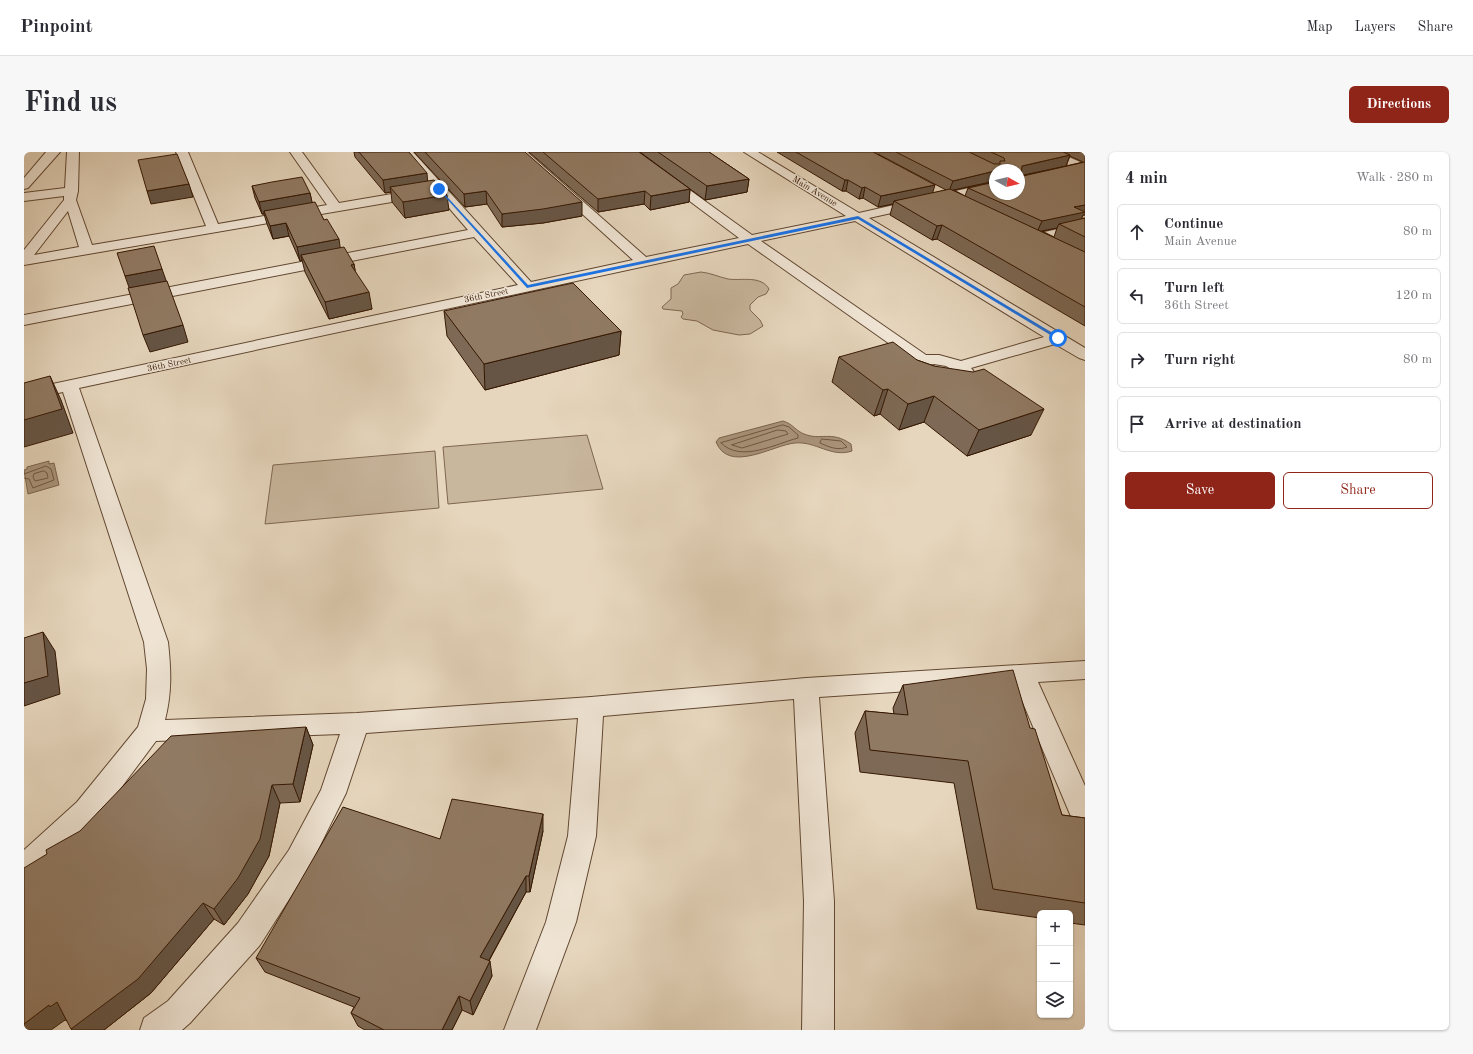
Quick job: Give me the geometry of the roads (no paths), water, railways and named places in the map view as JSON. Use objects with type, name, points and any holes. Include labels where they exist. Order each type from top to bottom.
[{"type":"street","points":[[24,185],[50,153],[54,152]]},
{"type":"street","points":[[73,152],[71,196],[87,250]]},
{"type":"street","points":[[182,152],[214,229]]},
{"type":"street","points":[[296,152],[335,208]]},
{"type":"street","points":[[407,152],[477,232],[527,286]]},
{"type":"street","points":[[520,152],[643,262]]},
{"type":"street","points":[[630,152],[748,239],[922,360]]},
{"type":"street","name":"Main Avenue","points":[[750,152],[1085,355]]},
{"type":"street","points":[[1047,152],[1084,167]]},
{"type":"street","points":[[1061,172],[1084,167]]},
{"type":"street","name":"36th Street","points":[[24,395],[527,286],[858,217],[989,187]]},
{"type":"street","points":[[24,260],[214,229],[439,189]]},
{"type":"street","points":[[932,189],[964,203]]},
{"type":"street","points":[[24,197],[71,196]]},
{"type":"street","points":[[24,260],[71,196]]},
{"type":"street","points":[[1036,238],[1085,227]]},
{"type":"street","points":[[1021,231],[1050,245]]},
{"type":"street","points":[[24,320],[477,232]]},
{"type":"street","points":[[961,366],[1058,338]]},
{"type":"street","points":[[934,359],[948,361],[961,366],[967,373],[967,380],[950,389],[933,388],[920,384],[908,372],[908,368],[922,360],[934,359]]},
{"type":"street","points":[[24,866],[32,862],[87,811],[149,731],[158,699],[159,668],[156,642],[69,385]]},
{"type":"street","points":[[149,731],[357,723],[591,707],[806,688],[1085,670]]},
{"type":"street","points":[[1022,673],[1085,817]]},
{"type":"street","points":[[806,688],[819,865],[821,972],[818,1030]]},
{"type":"street","points":[[520,1030],[561,922],[582,836],[591,707]]},
{"type":"street","points":[[156,1030],[179,1012],[249,934],[298,859],[332,793],[357,723]]},
{"type":"water","points":[[783,421],[810,436],[832,437],[844,440],[851,444],[852,451],[844,453],[830,451],[810,444],[795,443],[741,457],[731,456],[722,451],[716,442],[719,438]]},
{"type":"water","points":[[49,461],[49,464],[54,463],[59,485],[28,494],[24,470],[27,469],[27,467]]}]
